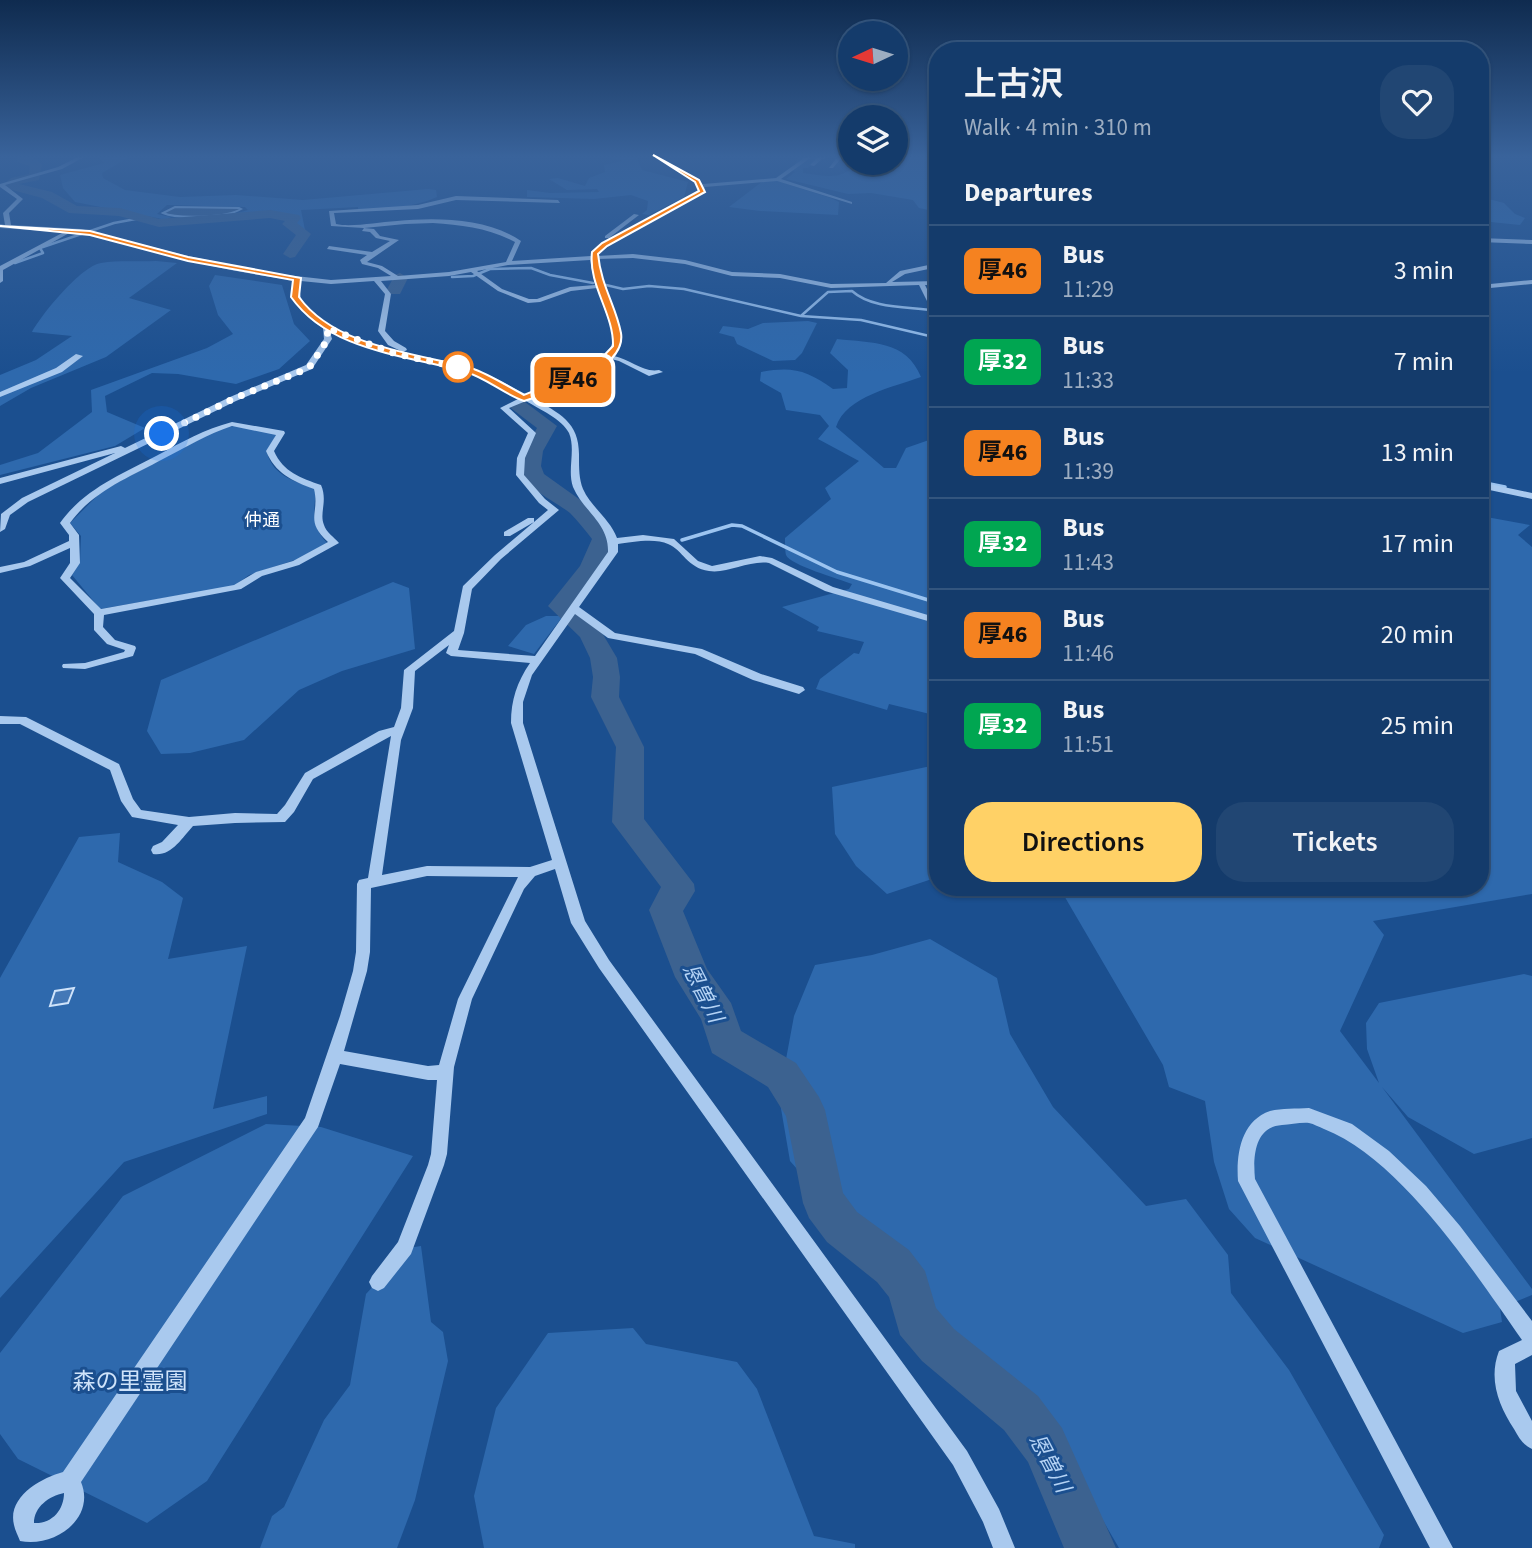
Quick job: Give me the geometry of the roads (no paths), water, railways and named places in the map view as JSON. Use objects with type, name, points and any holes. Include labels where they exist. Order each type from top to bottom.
[{"type":"street","points":[[42,228],[81,231],[188,258],[299,279],[342,283],[395,276],[476,273],[508,263],[593,256],[662,258],[732,274],[780,276],[831,286],[929,284]]},
{"type":"street","points":[[357,228],[372,230],[379,237],[397,240],[363,260],[364,263],[380,267],[395,276]]},
{"type":"street","points":[[488,228],[518,241],[508,263]]},
{"type":"street","points":[[601,247],[599,243],[619,228]]},
{"type":"street","points":[[593,256],[601,247],[636,228]]},
{"type":"street","points":[[0,281],[0,270],[71,230]]},
{"type":"street","points":[[1489,240],[1532,242]]},
{"type":"street","points":[[329,248],[372,254]]},
{"type":"street","points":[[538,660],[452,653],[467,589],[498,557],[554,510],[542,501],[520,475],[522,458],[532,433],[528,426],[504,408],[586,374],[610,357],[617,346],[617,333],[600,286],[593,256]]},
{"type":"street","points":[[887,285],[902,273],[929,267]]},
{"type":"street","points":[[476,273],[500,290],[528,301],[538,301],[570,289],[600,286]]},
{"type":"street","points":[[299,279],[295,283],[295,297],[304,310],[327,328],[396,354],[479,374],[524,398],[571,429],[576,439],[573,471],[575,482],[615,541],[610,560],[538,660],[521,691],[517,723],[558,863],[579,923],[604,964],[960,1458],[992,1516],[1004,1548]]},
{"type":"street","points":[[376,279],[388,294],[382,334],[391,343],[419,355],[423,360]]},
{"type":"street","points":[[1489,286],[1532,282]]},
{"type":"street","points":[[921,284],[929,300]]},
{"type":"street","points":[[0,529],[6,514],[24,500],[233,399],[309,368],[328,339],[327,328]]},
{"type":"street","points":[[0,395],[59,370],[79,356]]},
{"type":"street","points":[[610,357],[621,359],[649,374],[659,372]]},
{"type":"street","points":[[67,666],[85,666],[129,654],[131,648],[111,642],[98,628],[99,613],[65,578],[75,563],[75,535],[65,523],[90,496],[219,427],[232,425],[281,433],[270,451],[275,466],[300,482],[320,489],[317,520],[320,532],[339,543],[296,563],[259,574],[237,587],[99,613]]},
{"type":"street","points":[[0,481],[138,446]]},
{"type":"street","points":[[1489,487],[1532,496]]},
{"type":"street","points":[[507,534],[531,520]]},
{"type":"street","points":[[615,541],[643,538],[671,541],[695,564],[711,569],[760,559],[772,561],[829,589],[929,618]]},
{"type":"street","points":[[0,570],[27,564],[74,543]]},
{"type":"street","points":[[572,613],[612,636],[698,651],[757,677],[799,690]]},
{"type":"street","points":[[374,881],[398,730],[407,708],[412,666],[459,632]]},
{"type":"street","points":[[0,720],[22,720],[116,767],[127,801],[137,814],[189,822],[235,818],[280,819],[294,804],[300,788],[309,776],[383,733],[398,730]]},
{"type":"street","points":[[158,850],[167,846],[189,822]]},
{"type":"street","points":[[69,1482],[312,1122],[348,1016],[363,952],[365,884],[427,871],[530,872],[558,863]]},
{"type":"street","points":[[378,1282],[405,1248],[436,1165],[446,1067],[465,999],[519,886],[530,872]]},
{"type":"street","points":[[334,1056],[428,1073],[447,1072]]},
{"type":"street","points":[[1442,1548],[1247,1181],[1245,1161],[1250,1138],[1264,1121],[1285,1114],[1321,1119],[1346,1130],[1379,1153],[1442,1214],[1532,1337]]},
{"type":"street","points":[[1532,1345],[1506,1358],[1502,1378],[1514,1411],[1532,1439]]},
{"type":"waterway","points":[[15,263],[43,253],[40,248],[98,228]]},
{"type":"waterway","name":"恩曽川","points":[[290,254],[304,234],[295,228]]},
{"type":"waterway","points":[[452,277],[473,276],[490,269],[531,268],[550,275],[593,283]]},
{"type":"waterway","name":"恩曽川","points":[[394,291],[400,278]]},
{"type":"waterway","points":[[606,285],[623,289],[649,286],[684,289],[801,316],[861,320],[929,336]]},
{"type":"waterway","points":[[802,315],[828,292],[852,291],[882,304],[929,310]]},
{"type":"waterway","name":"恩曽川","points":[[518,406],[547,426],[533,451],[533,474],[546,488],[578,509],[603,539],[592,567],[560,606],[589,632],[604,658],[607,677],[605,697],[630,747],[628,822],[678,884],[678,891],[666,910],[693,977],[718,1014],[725,1041],[782,1075],[805,1110],[824,1203],[842,1227],[893,1266],[909,1287],[916,1319],[938,1345],[1021,1413],[1045,1445],[1090,1548]]},
{"type":"waterway","points":[[1489,484],[1505,487]]},
{"type":"waterway","points":[[682,540],[732,525],[742,526],[837,572],[929,600]]},
{"type":"district","name":"仲通","points":[[262,520]]},
{"type":"park label","name":"森の里霊園","points":[[130,1381]]}]
